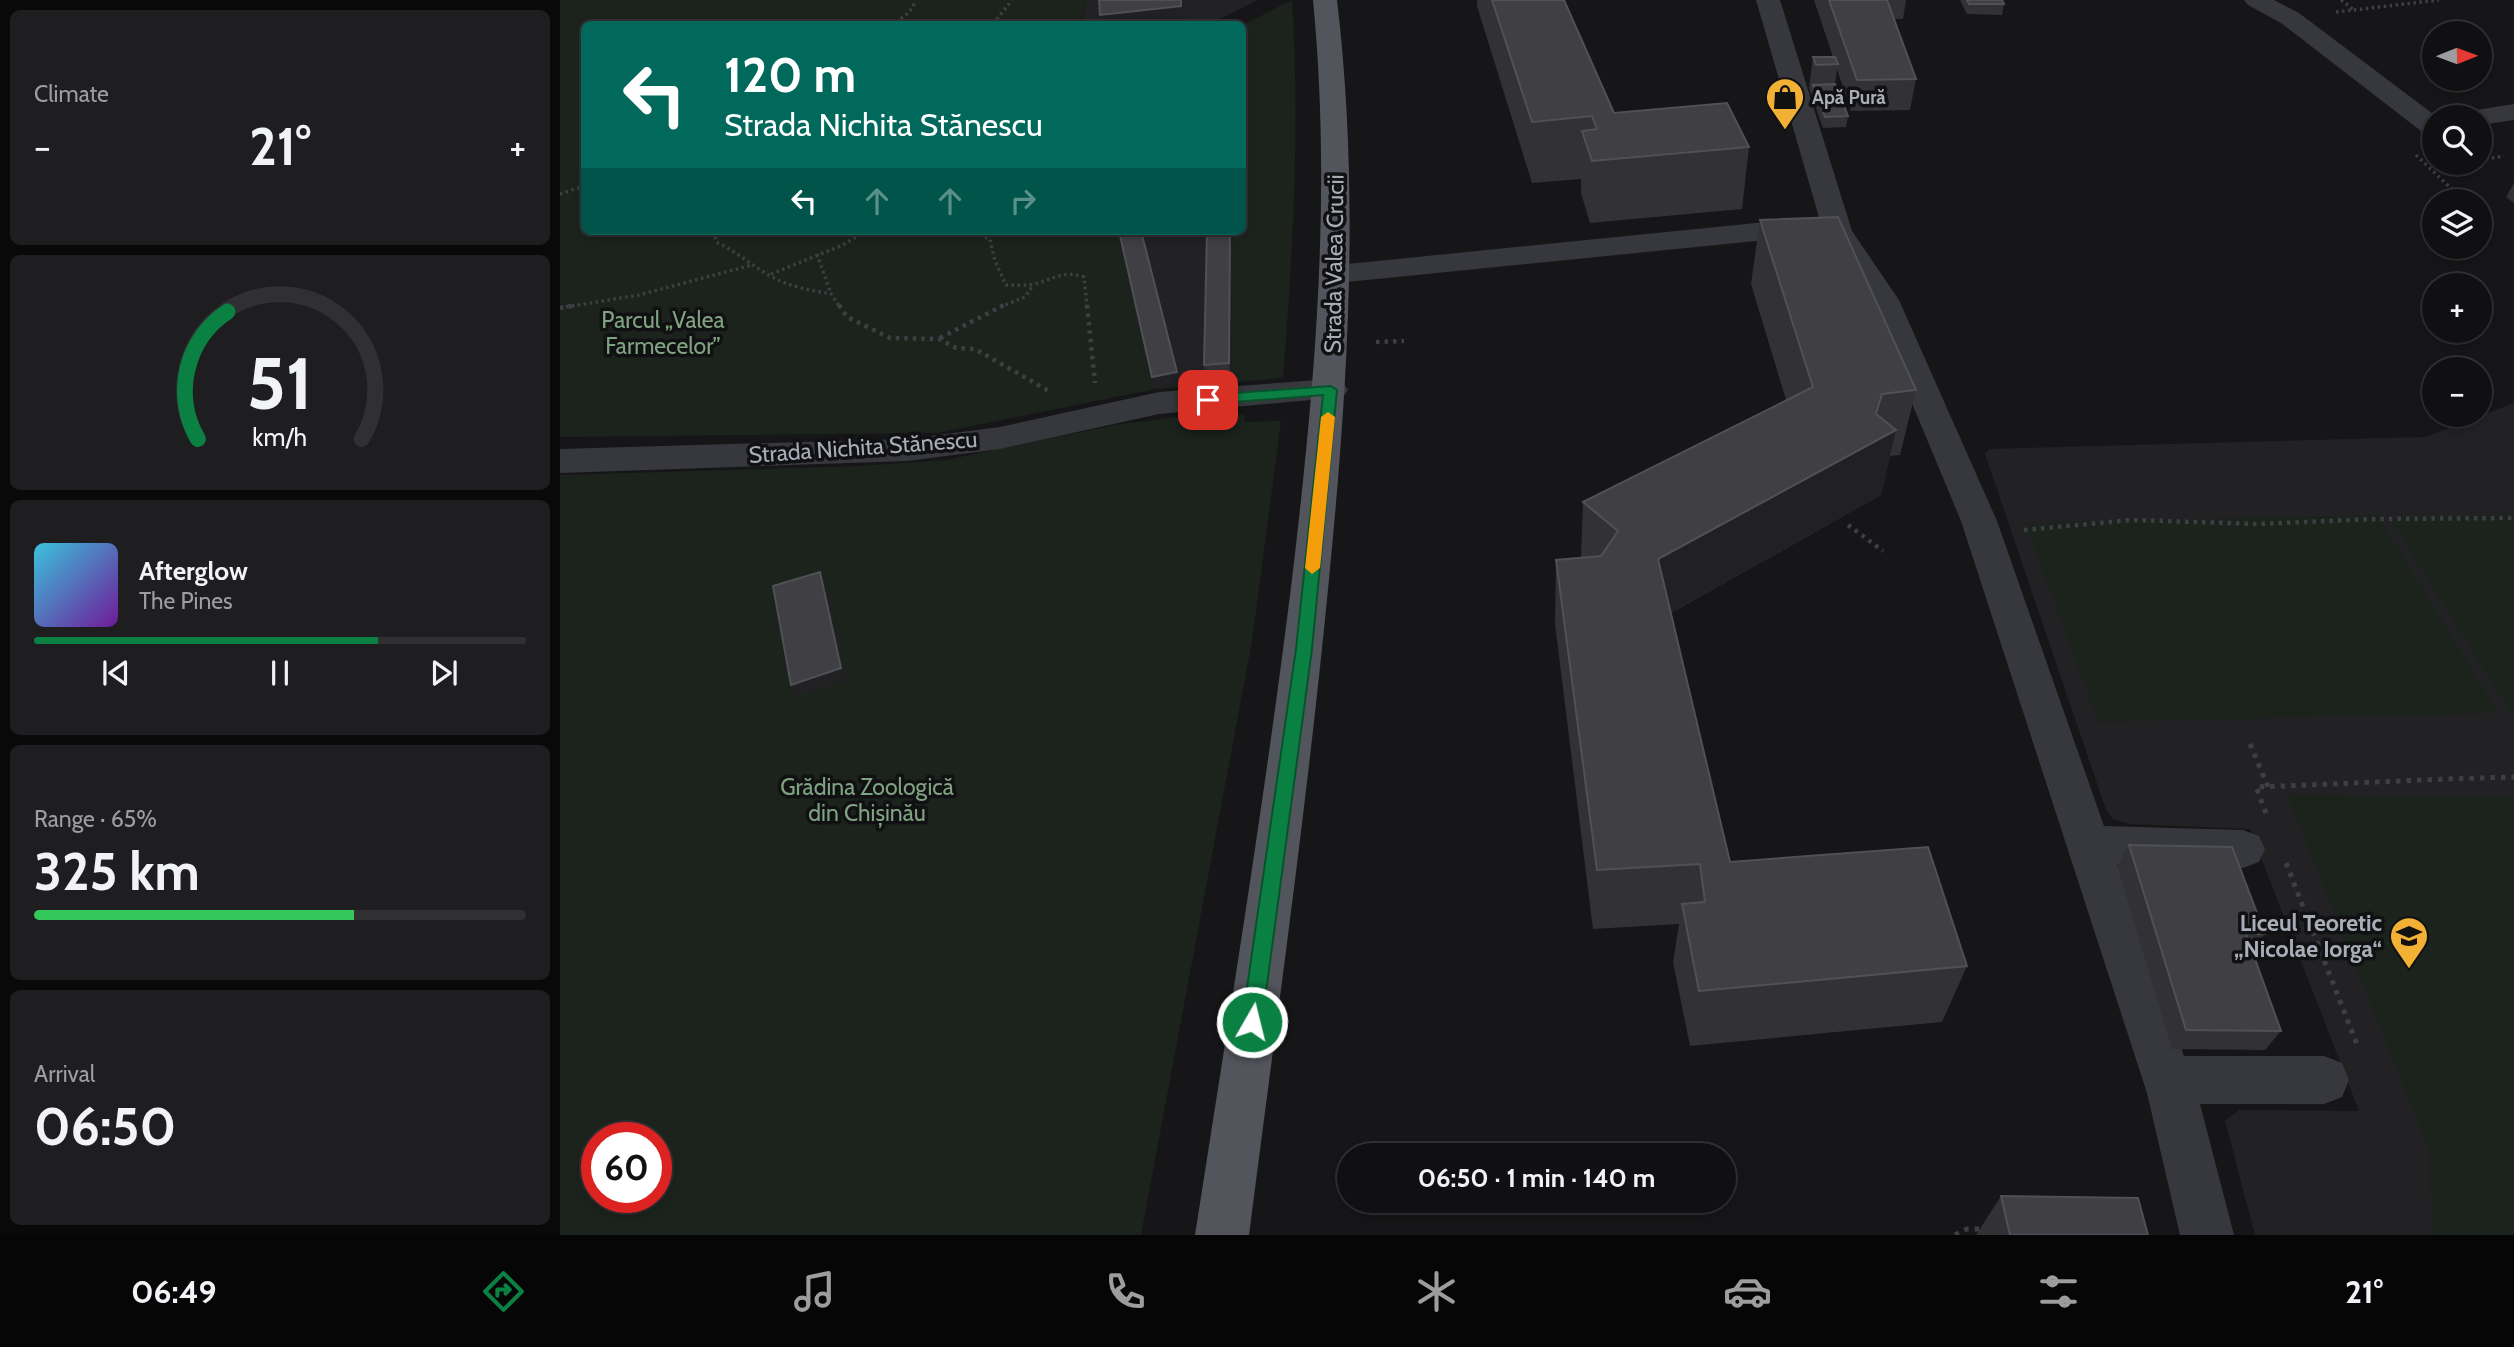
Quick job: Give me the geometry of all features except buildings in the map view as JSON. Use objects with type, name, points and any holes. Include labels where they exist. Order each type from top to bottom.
[{"type":"main road","name":"Strada Valea Crucii","points":[[1222,1235],[1304,649],[1331,390],[1337,274],[1336,137],[1332,43],[1325,0]]},
{"type":"street","points":[[1768,0],[1838,232],[1869,274],[1884,300],[1979,521],[2168,1080],[2207,1235]]},
{"type":"street","points":[[2256,0],[2290,18],[2422,119]]},
{"type":"street","points":[[2492,115],[2514,112]]},
{"type":"street","points":[[1337,274],[1756,232],[1838,232]]},
{"type":"street","name":"Strada Nichita Stănescu","points":[[560,461],[907,450],[1000,438],[1159,403],[1331,390]]},
{"type":"street","points":[[2088,844],[2265,842]]},
{"type":"street","points":[[2168,1080],[2343,1068]]},
{"type":"path","points":[[898,21],[914,8],[915,0]]},
{"type":"path","points":[[995,21],[1012,0]]},
{"type":"path","points":[[2341,0],[2354,10]]},
{"type":"path","points":[[2324,14],[2439,0]]},
{"type":"path","points":[[2492,158],[2504,156]]},
{"type":"path","points":[[2444,181],[2452,189]]},
{"type":"path","points":[[560,194],[581,187]]},
{"type":"path","points":[[715,235],[716,243],[736,251],[753,265],[788,284],[831,294]]},
{"type":"path","points":[[771,275],[843,245],[859,235]]},
{"type":"path","points":[[817,254],[831,294],[848,317],[890,338],[939,339],[956,348],[975,348],[1092,418],[1095,375],[1084,277],[1073,272],[1055,275],[1033,285],[1006,285],[995,261],[990,239],[979,235]]},
{"type":"path","points":[[560,308],[639,295],[753,265]]},
{"type":"path","points":[[939,339],[987,312],[1025,297],[1033,285]]},
{"type":"path","points":[[1376,342],[1405,341]]},
{"type":"path","points":[[1979,521],[2034,531],[2132,520],[2258,524],[2375,519],[2514,518]]},
{"type":"path","points":[[1848,525],[1882,551]]},
{"type":"path","points":[[2250,744],[2268,787]]},
{"type":"path","points":[[2343,1068],[2265,842],[2256,787],[2349,784],[2376,780],[2514,777]]},
{"type":"path","points":[[1955,1235],[1967,1229],[1993,1229]]},
{"type":"shaded area","points":[[1086,0],[1258,0],[1216,21],[1082,21]]},
{"type":"shaded area","points":[[1120,235],[1232,235],[1231,374],[1155,389]]},
{"type":"shaded area","name":"Liceul Teoretic „Nicolae Iorga“","points":[[2514,403],[2514,1235],[2255,1235],[2225,1121],[2239,1110],[2359,1111],[2250,829],[2129,824],[2113,819],[2106,810],[1985,454],[1989,449],[2425,437],[2451,427],[2492,427],[2492,411]]},
{"type":"green space","name":"Parcul „Valea Farmecelor”","points":[[560,0],[1086,0],[1082,21],[581,21],[581,235],[1120,235],[1155,389],[937,433],[560,437]]},
{"type":"green space","points":[[1292,0],[1294,189],[1283,378],[1155,389],[1231,374],[1232,235],[1246,235],[1246,23]]},
{"type":"green space","name":"Grădina Zoologică din Chișinău","points":[[1244,414],[1245,422],[1281,421],[1252,641],[1141,1235],[560,1235],[560,475],[860,466],[946,460],[1115,425],[1176,417]]},
{"type":"green space","points":[[2378,515],[2498,713],[2098,722],[2025,523]]},
{"type":"green space","points":[[2514,515],[2514,712],[2510,712],[2390,518]]},
{"type":"green space","points":[[2287,794],[2514,798],[2514,1235],[2432,1235],[2429,1150]]},
{"type":"slow traffic","points":[[1312,568],[1328,417]]},
{"type":"place","name":"Apă Pură","points":[[1785,131]]},
{"type":"place","name":"Liceul Teoretic „Nicolae Iorga“","points":[[2409,970]]},
{"type":"route","points":[[1208,400],[1331,390],[1304,649],[1252,1022]]}]
